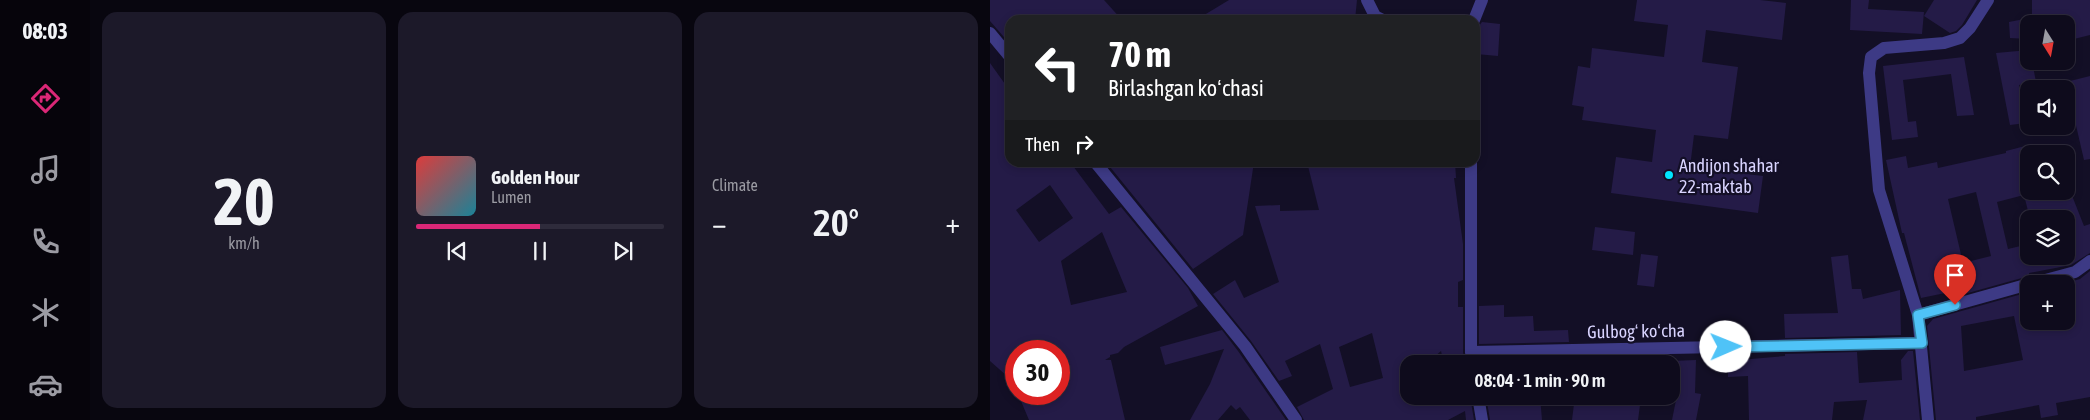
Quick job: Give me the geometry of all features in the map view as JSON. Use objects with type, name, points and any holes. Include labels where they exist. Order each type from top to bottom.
[{"type":"street","points":[[1367,0],[1374,15]]},
{"type":"street","points":[[1476,15],[1482,0]]},
{"type":"street","points":[[1928,420],[1918,315],[1879,190],[1869,73],[1871,57],[1884,48],[1944,43],[1960,38],[1970,28],[1988,0]]},
{"type":"street","points":[[990,33],[1005,52]]},
{"type":"street","points":[[1098,167],[1245,346],[1296,420]]},
{"type":"street","points":[[1471,167],[1472,355]]},
{"type":"street","points":[[2064,275],[2075,272],[2090,261]]},
{"type":"street","points":[[1918,315],[2020,287]]},
{"type":"street","name":"Gulbogʻ koʻcha","points":[[1562,355],[1922,343]]},
{"type":"street","points":[[1480,405],[1482,420]]},
{"type":"building","points":[[990,0],[1104,0],[1118,15],[1005,15],[1005,38],[990,21]]},
{"type":"building","points":[[1229,0],[1357,0],[1356,15],[1204,15]]},
{"type":"building","points":[[1637,0],[1760,0],[1786,3],[1782,40],[1706,30],[1702,62],[1738,67],[1728,139],[1694,135],[1690,167],[1763,176],[1758,213],[1611,193],[1616,157],[1652,162],[1656,130],[1582,120],[1584,107],[1572,105],[1578,66],[1590,68],[1592,48],[1664,57],[1668,25],[1634,21]]},
{"type":"building","points":[[1851,0],[1869,0],[1868,9],[1924,12],[1922,34],[1850,30]]},
{"type":"building","points":[[1934,0],[1977,0],[1962,25],[1956,31],[1950,33],[1924,16]]},
{"type":"building","points":[[2032,0],[2090,0],[2090,35],[2075,39],[2075,15],[2032,15]]},
{"type":"building","points":[[2020,20],[2020,39],[2010,38],[2009,22]]},
{"type":"building","points":[[1482,22],[1500,24],[1498,56],[1480,54],[1480,24]]},
{"type":"building","points":[[2020,51],[2020,70],[2034,70],[2036,80],[2020,80],[2020,124],[2010,125],[1996,53]]},
{"type":"building","points":[[1964,57],[1974,115],[1957,116],[1951,74],[1903,80],[1908,122],[1916,121],[1918,137],[1892,140],[1883,66]]},
{"type":"building","points":[[990,63],[1005,84],[1005,167],[1074,167],[1109,214],[1121,207],[1188,288],[1198,306],[1124,347],[1118,353],[1110,355],[1105,360],[1111,360],[1125,420],[1029,420],[1023,405],[1070,405],[1070,340],[1005,340],[1005,374],[990,361]],"holes":[[[1050,185],[1073,218],[1039,242],[1016,210]],[[1102,232],[1127,292],[1071,305],[1061,261]]]},
{"type":"building","points":[[2090,76],[2090,159],[2084,160],[2075,121],[2074,80]]},
{"type":"building","points":[[2020,147],[2020,196],[1997,202],[2008,249],[2020,246],[2020,265],[2071,265],[2029,273],[2029,275],[2020,275],[2020,279],[1950,298],[1955,291],[1921,298],[1904,233],[1902,233],[1886,160],[1906,156],[1908,168],[1937,162],[1938,168],[2006,153],[2006,151]],"holes":[[[1976,192],[1991,256],[1963,263],[1948,199]]]},
{"type":"building","points":[[1110,167],[1253,167],[1243,235],[1193,269]]},
{"type":"building","points":[[1308,167],[1455,167],[1456,178],[1454,178],[1463,244],[1463,280],[1458,282],[1458,307],[1463,307],[1464,355],[1442,355],[1441,351],[1436,355],[1400,355],[1400,405],[1472,405],[1474,420],[1466,420],[1465,411],[1448,420],[1304,420],[1297,407],[1333,389],[1320,344],[1285,361],[1292,376],[1279,381],[1251,341],[1213,294],[1235,280],[1244,298],[1279,282],[1255,206],[1280,205],[1280,211],[1319,210]],"holes":[[[1372,333],[1383,378],[1350,387],[1339,347]]]},
{"type":"building","points":[[2025,200],[2074,200],[2084,226],[2090,224],[2090,253],[2075,262],[2075,210],[2028,210]]},
{"type":"building","points":[[1595,227],[1635,232],[1633,255],[1592,250]]},
{"type":"building","points":[[1641,254],[1658,256],[1654,287],[1637,285]]},
{"type":"building","points":[[1848,255],[1852,289],[1861,289],[1863,299],[1900,290],[1901,335],[1785,338],[1784,314],[1838,313],[1831,257]]},
{"type":"building","points":[[2090,271],[2090,397],[2056,403],[2058,415],[2041,418],[2039,405],[1976,417],[1976,420],[1936,420],[1927,326],[1933,319],[2020,295],[2020,330],[2075,330],[2075,280]],"holes":[[[2014,316],[2023,360],[1964,371],[1961,326]]]},
{"type":"building","points":[[1504,305],[1504,317],[1533,316],[1534,331],[1568,330],[1569,342],[1479,344],[1479,306]]},
{"type":"building","points":[[1222,330],[1286,420],[1250,420],[1240,407],[1236,410],[1231,405],[1218,420],[1190,420],[1210,384],[1224,349],[1165,365],[1160,347]]},
{"type":"building","points":[[1908,351],[1913,351],[1920,420],[1863,420],[1867,400],[1834,402],[1832,420],[1749,420],[1748,376],[1728,377],[1728,361],[1785,356],[1785,354],[1857,352],[1859,383],[1902,380],[1901,360]]},
{"type":"building","points":[[1696,360],[1695,393],[1701,394],[1696,420],[1672,420],[1675,405],[1680,405],[1680,361]]},
{"type":"building","points":[[1488,405],[1541,405],[1542,420],[1490,420]]},
{"type":"building","points":[[1574,405],[1640,405],[1638,420],[1572,420]]},
{"type":"place","name":"Andijon shahar 22-maktab","points":[[1669,175]]},
{"type":"route","points":[[1726,347],[1922,343],[1918,315],[1955,305]]}]
